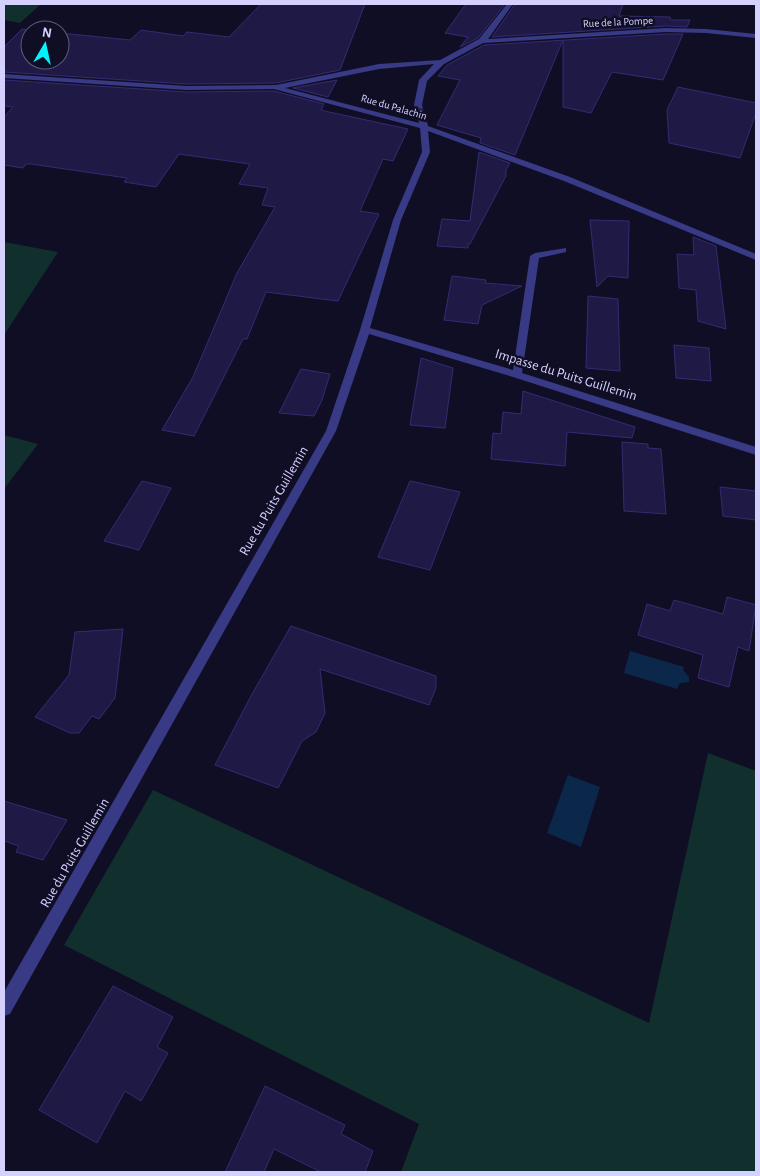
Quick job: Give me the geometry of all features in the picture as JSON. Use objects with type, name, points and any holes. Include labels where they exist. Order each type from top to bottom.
[{"type":"street","name":"Rue du Puits Guillemin","points":[[4,1008],[331,431],[365,330],[397,220],[426,152],[424,127],[418,105],[423,80],[441,62],[482,41],[510,4]]},
{"type":"street","name":"Rue de la Pompe","points":[[482,41],[666,30],[706,31],[756,36]]},
{"type":"street","points":[[274,87],[336,74],[419,61],[441,62]]},
{"type":"street","name":"Rue du Palachin","points":[[4,76],[187,88],[274,87],[424,127],[567,179],[756,258]]},
{"type":"street","points":[[517,374],[535,256],[563,250]]},
{"type":"street","name":"Impasse du Puits Guillemin","points":[[365,330],[517,374],[756,451]]},
{"type":"green space","points":[[4,4],[41,4],[23,20],[20,20],[20,23],[4,20]]},
{"type":"green space","points":[[4,242],[58,252],[4,335]]},
{"type":"green space","points":[[4,435],[38,444],[4,489]]},
{"type":"green space","points":[[708,753],[756,771],[756,1172],[401,1172],[419,1124],[64,945],[153,790],[649,1023]]},
{"type":"water","points":[[630,651],[684,667],[683,670],[689,677],[689,682],[680,683],[677,689],[624,673]]},
{"type":"water","points":[[568,775],[600,787],[581,847],[547,833]]},
{"type":"building","points":[[261,4],[365,4],[340,70],[276,83],[187,84],[4,72],[4,47],[20,31],[20,70],[70,70],[70,34],[130,40],[141,30],[183,36],[187,32],[229,37]]},
{"type":"building","points":[[466,4],[505,4],[478,38],[460,47],[468,37],[445,33]]},
{"type":"building","points":[[515,4],[623,4],[619,16],[670,17],[671,20],[690,20],[687,27],[666,26],[492,37]]},
{"type":"building","points":[[683,34],[663,80],[612,72],[591,113],[563,107],[563,40]]},
{"type":"building","points":[[563,40],[515,155],[480,143],[481,138],[437,125],[460,80],[438,76],[447,65],[484,45]]},
{"type":"building","points":[[4,80],[187,92],[274,91],[324,104],[321,110],[408,129],[393,161],[383,159],[360,211],[379,214],[338,301],[266,292],[247,339],[243,339],[194,436],[162,430],[193,377],[237,273],[275,207],[262,205],[268,188],[239,184],[250,164],[179,154],[156,187],[124,182],[127,178],[31,164],[26,164],[23,168],[4,165],[4,117],[13,107],[4,106]]},
{"type":"building","points":[[337,80],[328,97],[293,88]]},
{"type":"building","points":[[678,87],[756,103],[756,113],[740,158],[669,143],[667,110]]},
{"type":"building","points":[[479,152],[510,163],[506,170],[506,176],[470,244],[468,244],[468,248],[437,246],[442,219],[470,221]]},
{"type":"building","points":[[590,220],[629,221],[628,278],[608,276],[597,287]]},
{"type":"building","points":[[693,237],[716,246],[726,329],[698,321],[696,290],[679,288],[677,254],[694,255]]},
{"type":"building","points":[[452,276],[486,280],[485,283],[522,286],[482,305],[478,324],[444,320]]},
{"type":"building","points":[[588,296],[618,299],[620,371],[586,368]]},
{"type":"building","points":[[674,345],[709,348],[711,381],[676,378]]},
{"type":"building","points":[[421,358],[453,368],[445,428],[410,425]]},
{"type":"building","points":[[301,369],[330,374],[322,400],[314,416],[279,413]]},
{"type":"building","points":[[523,391],[635,427],[632,438],[567,432],[565,466],[491,459],[493,433],[501,434],[503,412],[521,414]]},
{"type":"building","points":[[622,442],[648,444],[648,448],[661,449],[666,514],[624,511]]},
{"type":"building","points":[[142,481],[171,488],[139,550],[104,541]]},
{"type":"building","points":[[410,481],[460,492],[430,570],[378,557]]},
{"type":"building","points":[[720,487],[756,491],[756,520],[723,516]]},
{"type":"building","points":[[727,597],[756,605],[749,651],[738,647],[729,687],[698,678],[703,655],[638,635],[647,604],[670,611],[674,600],[723,614]]},
{"type":"building","points":[[291,626],[436,676],[436,688],[429,705],[320,669],[325,713],[316,732],[302,741],[278,788],[215,765],[252,694]]},
{"type":"building","points":[[123,629],[115,698],[99,719],[92,716],[79,733],[70,733],[35,717],[69,675],[75,632]]},
{"type":"building","points":[[4,801],[67,820],[43,860],[16,852],[19,846],[4,841]]},
{"type":"building","points":[[113,986],[173,1017],[157,1047],[168,1053],[141,1101],[125,1091],[97,1143],[39,1110]]},
{"type":"building","points":[[265,1086],[345,1125],[341,1134],[373,1151],[365,1172],[321,1172],[274,1149],[264,1172],[225,1172]]}]
